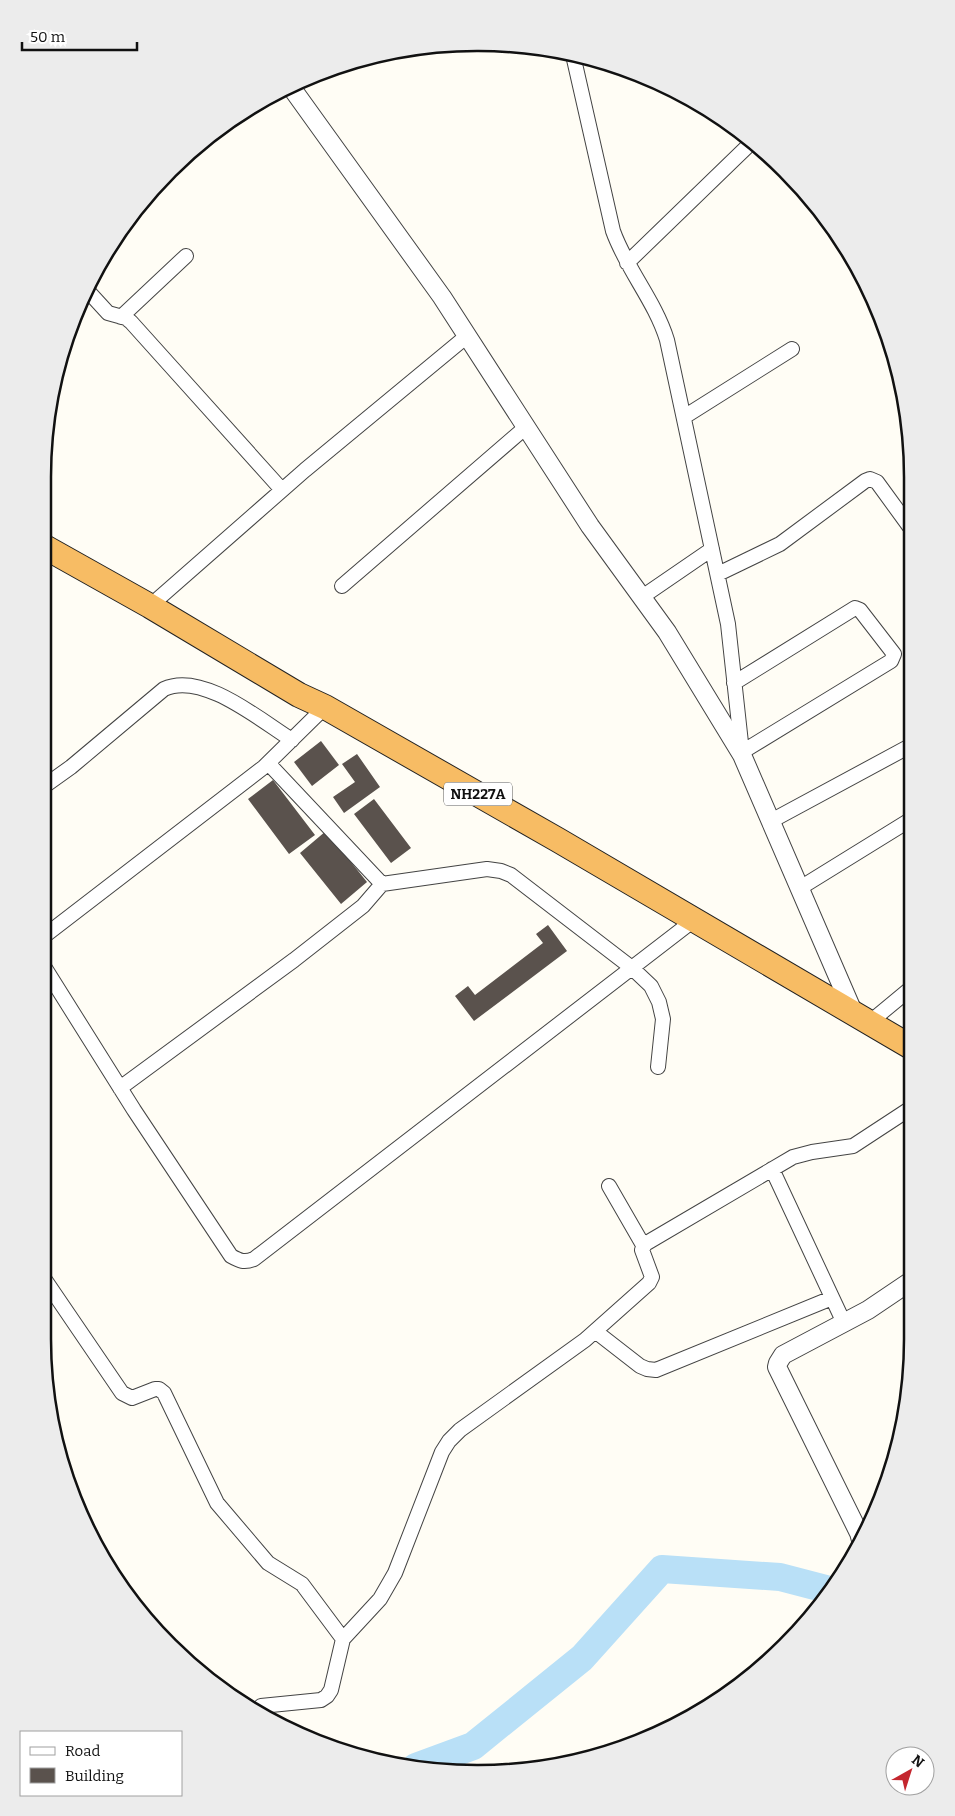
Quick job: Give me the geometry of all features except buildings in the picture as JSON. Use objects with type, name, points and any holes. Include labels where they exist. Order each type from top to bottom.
[{"type":"highway","name":"NH227A","points":[[51,550],[150,606],[299,695],[326,707],[904,1043]]},
{"type":"street","points":[[575,63],[613,231],[619,248],[664,330],[728,624],[742,754]]},
{"type":"street","points":[[295,92],[442,297],[590,526],[667,632],[742,754],[800,888],[862,1018],[904,993]]},
{"type":"street","points":[[628,263],[747,147]]},
{"type":"street","points":[[121,317],[186,256]]},
{"type":"street","points":[[92,296],[108,313],[132,322],[282,490]]},
{"type":"street","points":[[150,606],[282,490],[467,336]]},
{"type":"street","points":[[684,417],[792,349]]},
{"type":"street","points":[[342,586],[526,427]]},
{"type":"street","points":[[718,574],[780,544],[865,481],[877,482],[904,519]]},
{"type":"street","points":[[642,597],[712,549]]},
{"type":"street","points":[[734,683],[855,608],[860,610],[894,654],[891,661],[742,754]]},
{"type":"street","points":[[51,781],[71,767],[164,689],[171,686],[183,684],[196,686],[227,698],[292,740]]},
{"type":"street","points":[[51,931],[268,763],[326,707]]},
{"type":"street","points":[[771,821],[904,749]]},
{"type":"street","points":[[268,763],[382,884]]},
{"type":"street","points":[[800,888],[904,824]]},
{"type":"street","points":[[120,1088],[294,960],[363,906],[382,884],[487,869],[501,870],[511,875],[632,968],[651,986],[659,1002],[663,1019],[658,1067]]},
{"type":"street","points":[[51,978],[120,1088],[231,1256],[246,1262],[254,1259],[694,920]]},
{"type":"street","points":[[643,1246],[793,1157],[853,1146],[904,1113]]},
{"type":"street","points":[[772,1169],[844,1323]]},
{"type":"street","points":[[261,1706],[321,1700],[327,1696],[331,1690],[343,1639],[380,1599],[388,1587],[442,1452],[449,1441],[460,1430],[586,1340],[650,1281],[651,1273],[642,1250],[643,1246],[609,1186]]},
{"type":"street","points":[[858,1531],[778,1367],[778,1363],[783,1355],[868,1310],[904,1286]]},
{"type":"street","points":[[51,1289],[122,1393],[132,1398],[159,1389],[164,1393],[217,1502],[268,1563],[302,1584],[343,1639]]},
{"type":"street","points":[[595,1331],[640,1366],[656,1370],[832,1298]]},
{"type":"waterway","points":[[430,1762],[473,1746],[582,1658],[662,1569],[780,1577],[823,1588]]}]
